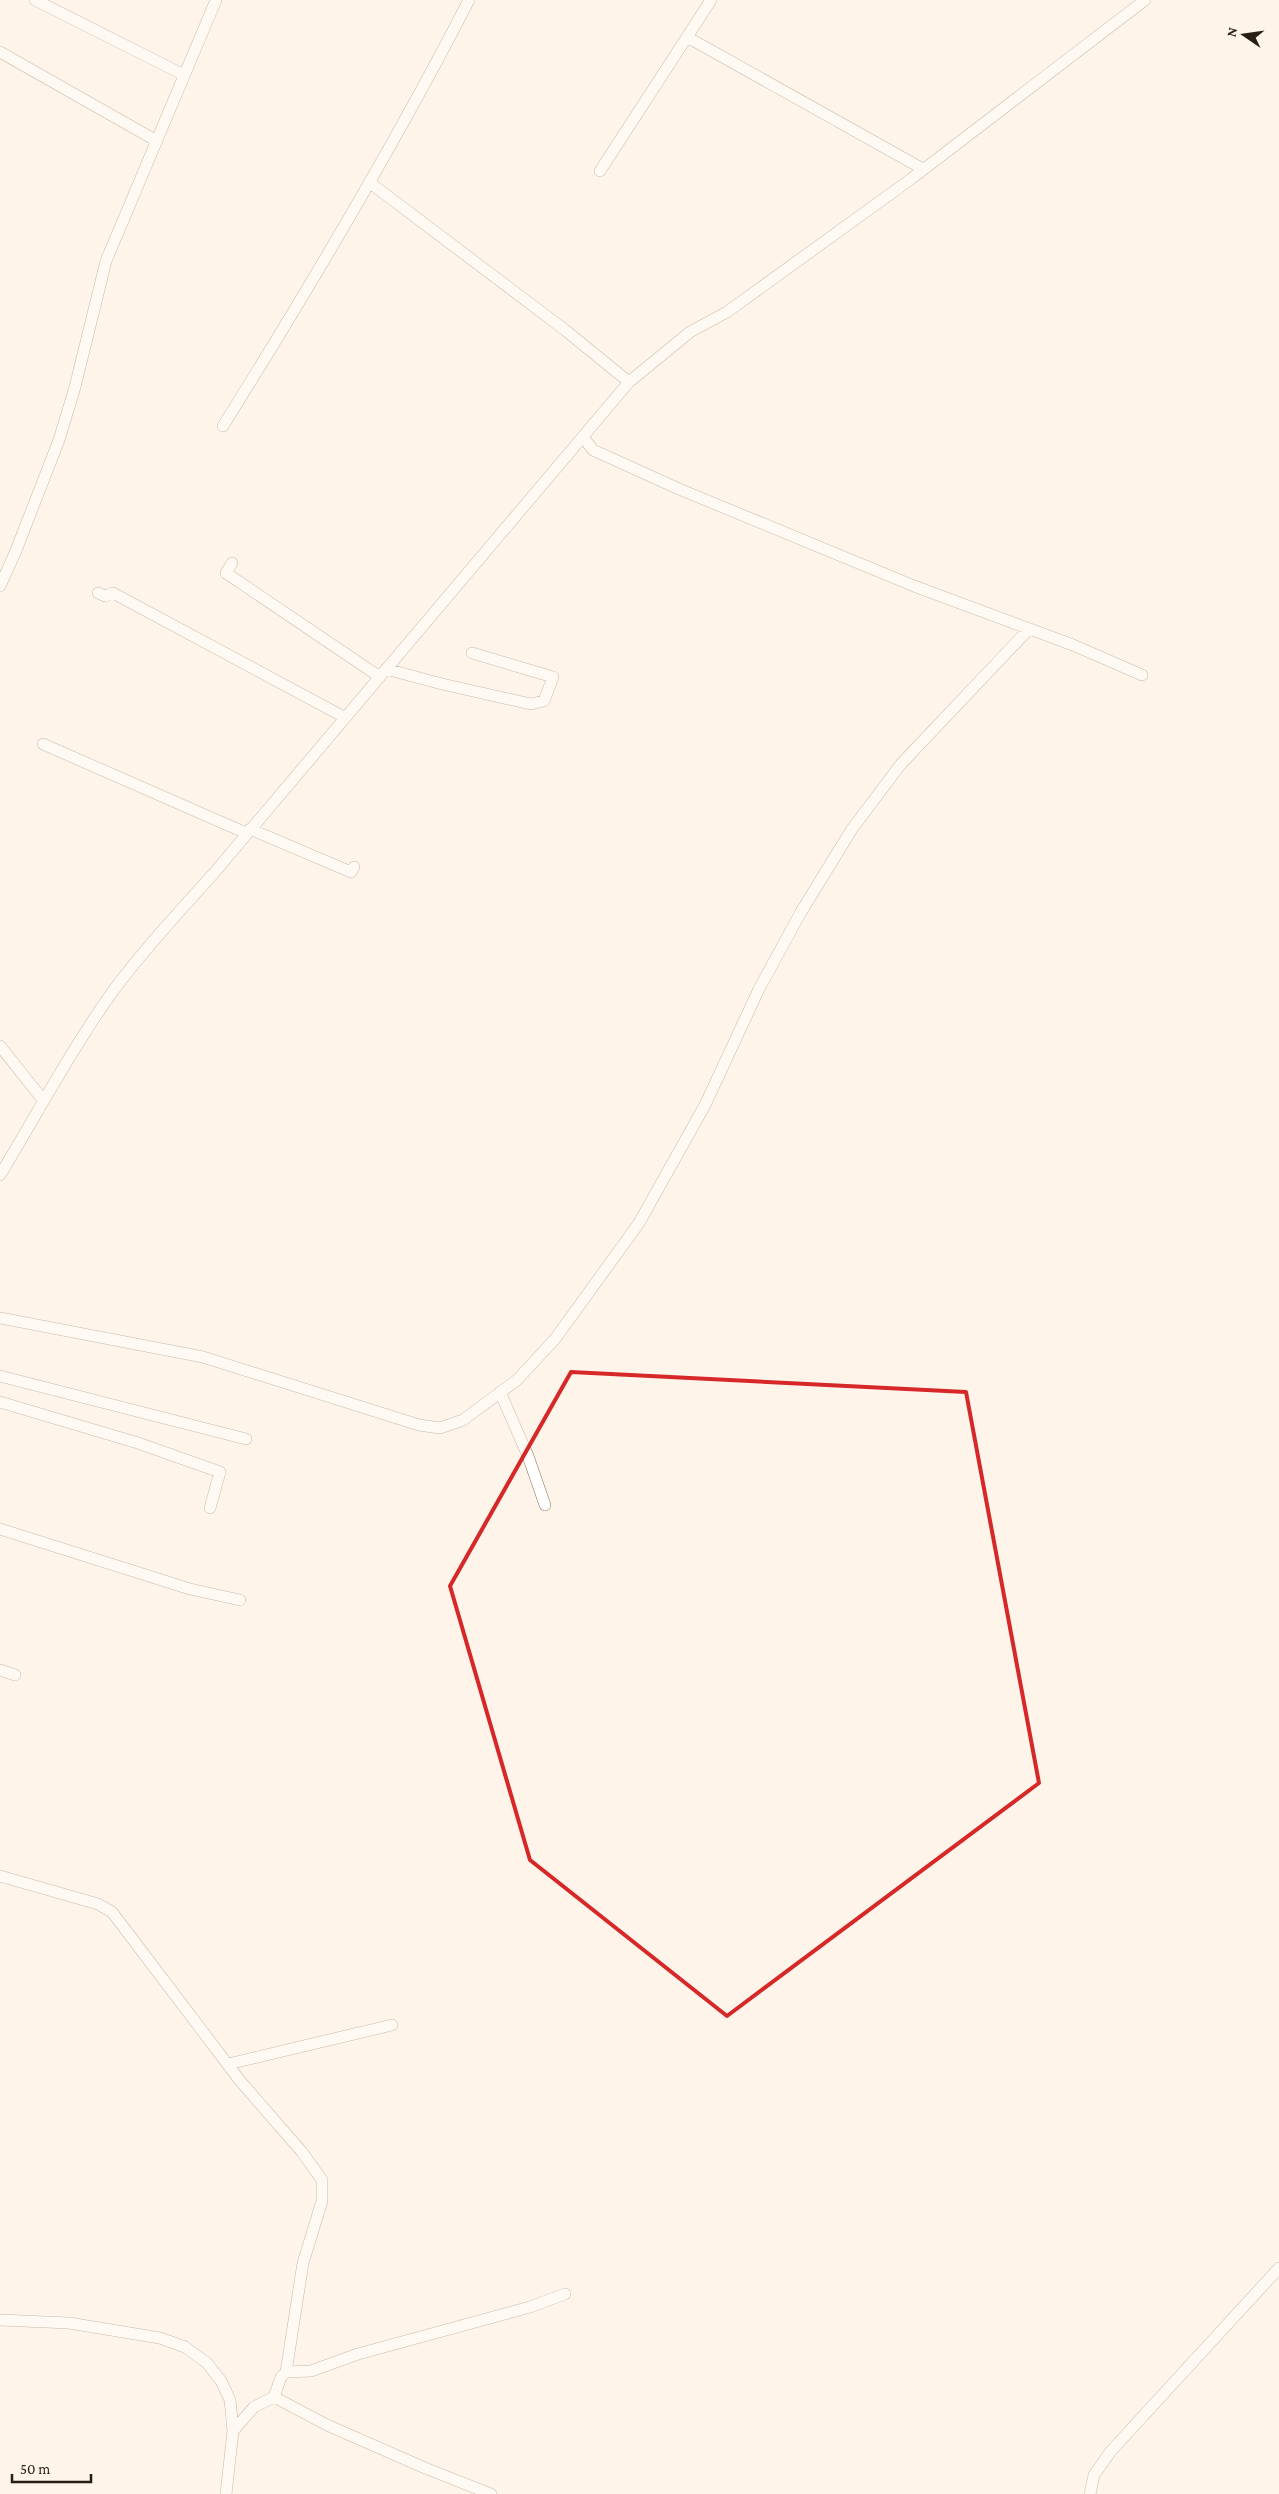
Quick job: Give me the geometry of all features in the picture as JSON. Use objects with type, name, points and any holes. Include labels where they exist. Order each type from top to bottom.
[{"type":"street","points":[[36,0],[184,75]]},
{"type":"street","points":[[0,586],[15,553],[59,440],[75,387],[106,261],[216,0]]},
{"type":"street","points":[[223,426],[291,318],[369,182],[469,0]]},
{"type":"street","points":[[600,171],[711,0]]},
{"type":"street","points":[[0,1175],[42,1100],[114,991],[629,382],[690,332],[727,312],[923,169],[1146,0]]},
{"type":"street","points":[[686,37],[923,169]]},
{"type":"street","points":[[0,52],[157,141]]},
{"type":"street","points":[[369,182],[565,330],[629,382]]},
{"type":"street","points":[[583,437],[593,450],[679,490],[914,586],[1073,645],[1142,675]]},
{"type":"street","points":[[232,563],[226,573],[383,673],[531,704],[544,701],[553,677],[472,653]]},
{"type":"street","points":[[98,593],[105,596],[113,593],[344,717]]},
{"type":"street","points":[[0,1318],[203,1357],[419,1425],[440,1428],[463,1420],[517,1380],[555,1339],[638,1223],[705,1104],[759,989],[801,912],[852,829],[901,764],[1029,629]]},
{"type":"street","points":[[43,744],[248,831],[351,872],[354,867]]},
{"type":"street","points":[[0,1046],[42,1100]]},
{"type":"street","points":[[0,1376],[246,1438]]},
{"type":"street","points":[[500,1392],[528,1456],[545,1505]]},
{"type":"street","points":[[0,1402],[138,1443],[220,1472],[210,1508]]},
{"type":"street","points":[[0,1529],[190,1589],[240,1600]]},
{"type":"street","points":[[0,1670],[15,1675]]},
{"type":"street","points":[[0,1876],[106,1907],[124,1927],[241,2082],[314,2166],[322,2180],[322,2201],[303,2263],[286,2372],[281,2377],[274,2397],[254,2407],[233,2432]]},
{"type":"street","points":[[228,2064],[392,2025]]},
{"type":"street","points":[[1090,2494],[1094,2475],[1111,2451],[1279,2268]]},
{"type":"street","points":[[286,2372],[311,2371],[358,2354],[530,2307],[565,2294]]},
{"type":"street","points":[[0,2320],[69,2324],[160,2338],[185,2346],[206,2363],[221,2381],[230,2400],[233,2432],[226,2494]]},
{"type":"street","points":[[274,2397],[327,2425],[490,2494]]},
{"type":"highlighted area","points":[[571,1372],[966,1392],[1039,1783],[727,2016],[530,1860],[450,1586]]}]
